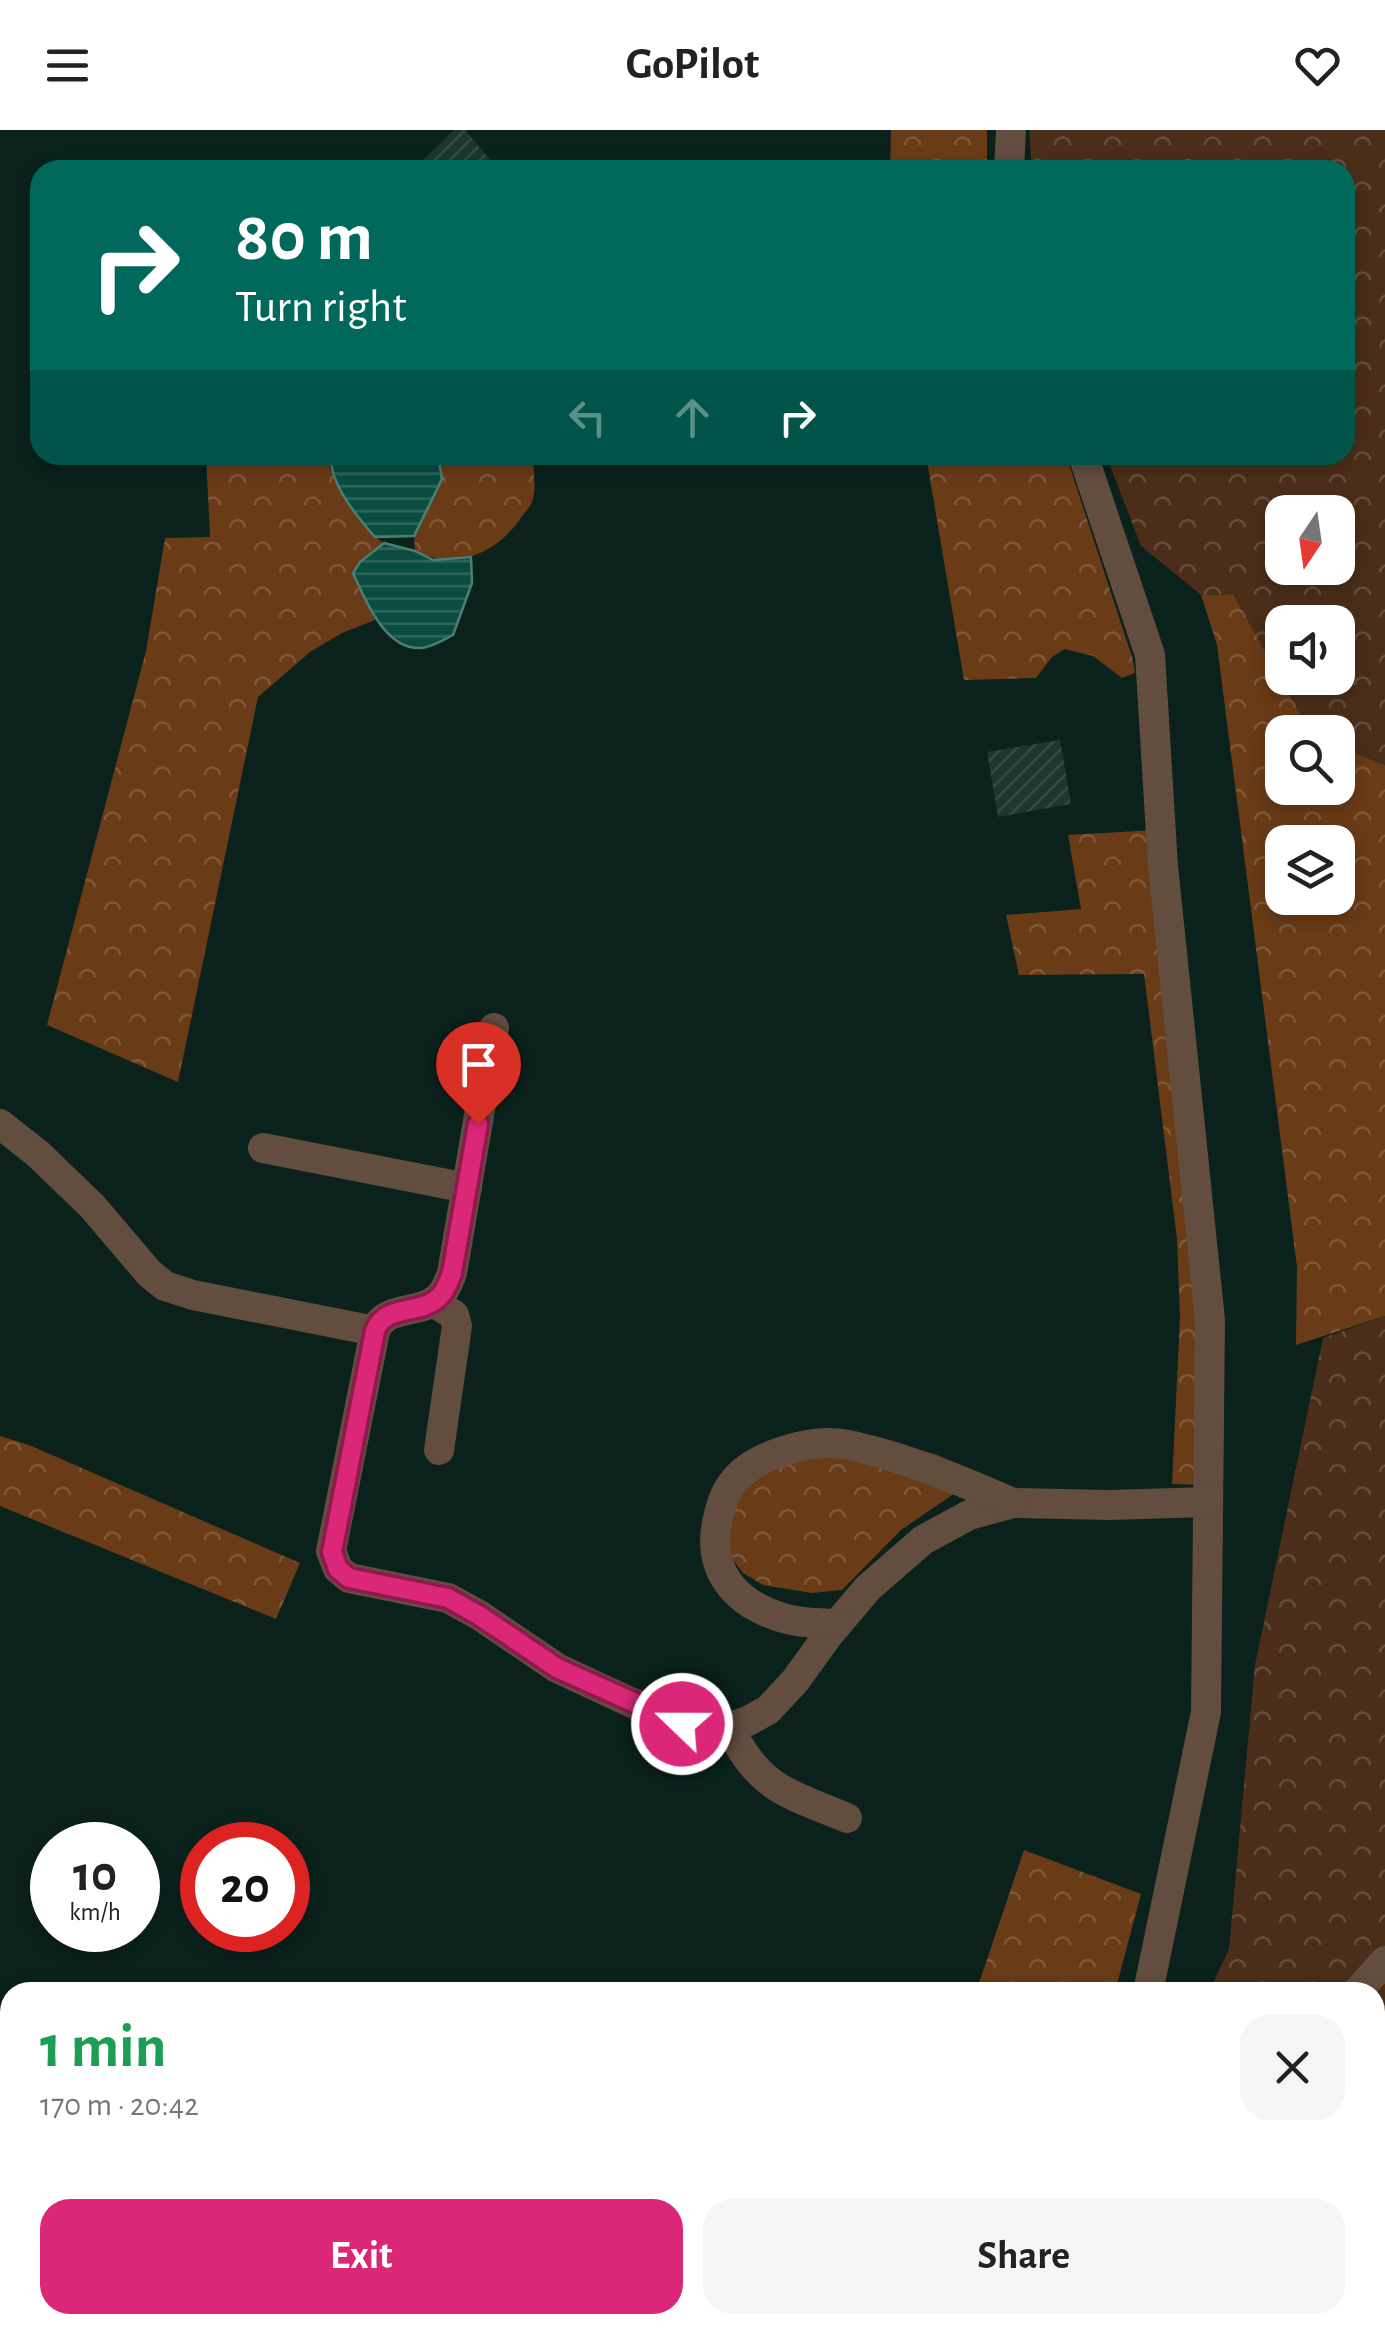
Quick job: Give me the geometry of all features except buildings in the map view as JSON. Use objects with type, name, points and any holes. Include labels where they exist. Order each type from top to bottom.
[{"type":"street","points":[[1010,160],[1011,130]]},
{"type":"street","points":[[1086,465],[1150,656],[1163,866],[1210,1320],[1206,1712],[1150,1982]]},
{"type":"street","points":[[494,1028],[452,1273],[443,1294],[433,1302],[390,1314],[379,1321],[375,1331],[332,1552],[338,1569],[349,1578],[448,1598],[557,1668],[601,1689],[682,1724],[729,1727],[768,1710],[868,1588],[924,1540],[968,1515],[1013,1503],[1208,1502]]},
{"type":"street","points":[[0,1124],[92,1206],[149,1273],[165,1286],[192,1295],[375,1331]]},
{"type":"street","points":[[263,1148],[467,1188]]},
{"type":"street","points":[[433,1302],[454,1316],[457,1326],[439,1450]]},
{"type":"street","points":[[837,1624],[776,1616],[752,1604],[727,1583],[720,1571],[716,1543],[720,1511],[736,1477],[753,1465],[775,1452],[831,1442],[918,1464],[1013,1503]]},
{"type":"street","points":[[729,1727],[751,1765],[768,1782],[847,1818]]},
{"type":"street","points":[[1366,1982],[1385,1961]]},
{"type":"green space","points":[[891,130],[987,130],[987,160],[890,160]]},
{"type":"green space","points":[[1029,130],[1385,130],[1385,765],[1355,753],[1355,715],[1301,715],[1290,695],[1355,695],[1355,605],[1265,605],[1265,651],[1233,594],[1201,595],[1141,546],[1110,465],[1355,465],[1355,160],[1031,160]]},
{"type":"green space","points":[[206,465],[330,465],[375,537],[384,543],[360,562],[353,573],[375,620],[310,652],[258,697],[178,1082],[47,1025],[146,651],[165,538],[210,537]]},
{"type":"green space","points":[[440,465],[533,465],[534,492],[530,506],[513,528],[489,548],[461,559],[431,557],[415,551],[414,536],[442,479]]},
{"type":"green space","points":[[928,465],[1069,465],[1135,673],[1122,678],[1093,656],[1065,649],[1052,657],[1036,678],[964,680]]},
{"type":"green space","points":[[1233,594],[1265,651],[1265,695],[1290,695],[1301,715],[1265,715],[1265,805],[1355,805],[1355,753],[1385,765],[1385,1316],[1296,1345],[1297,1267],[1217,645],[1201,595]]},
{"type":"green space","points":[[1155,830],[1191,1103],[1204,1485],[1172,1484],[1180,1317],[1177,1239],[1144,974],[1019,975],[1006,915],[1081,909],[1068,835]]},
{"type":"green space","points":[[1385,1316],[1385,1982],[1214,1982],[1229,1949],[1255,1665],[1323,1338]]},
{"type":"green space","points":[[855,1433],[935,1454],[983,1474],[901,1530],[842,1590],[812,1593],[763,1585],[743,1573],[728,1548],[731,1513],[744,1470]]},
{"type":"green space","points":[[0,1436],[29,1445],[300,1563],[276,1619],[0,1506]]},
{"type":"green space","points":[[1024,1850],[1141,1894],[1118,1982],[979,1982]]},
{"type":"shaded area","points":[[332,465],[440,465],[442,479],[414,536],[375,537],[353,510]]},
{"type":"shaded area","points":[[384,543],[433,560],[471,557],[472,583],[453,635],[426,647],[409,647],[397,641],[378,621],[353,573],[360,562]]},
{"type":"route","points":[[478,1124],[452,1273],[443,1294],[419,1308],[390,1314],[379,1321],[375,1331],[332,1552],[338,1569],[349,1578],[448,1598],[557,1668],[682,1724]]}]
